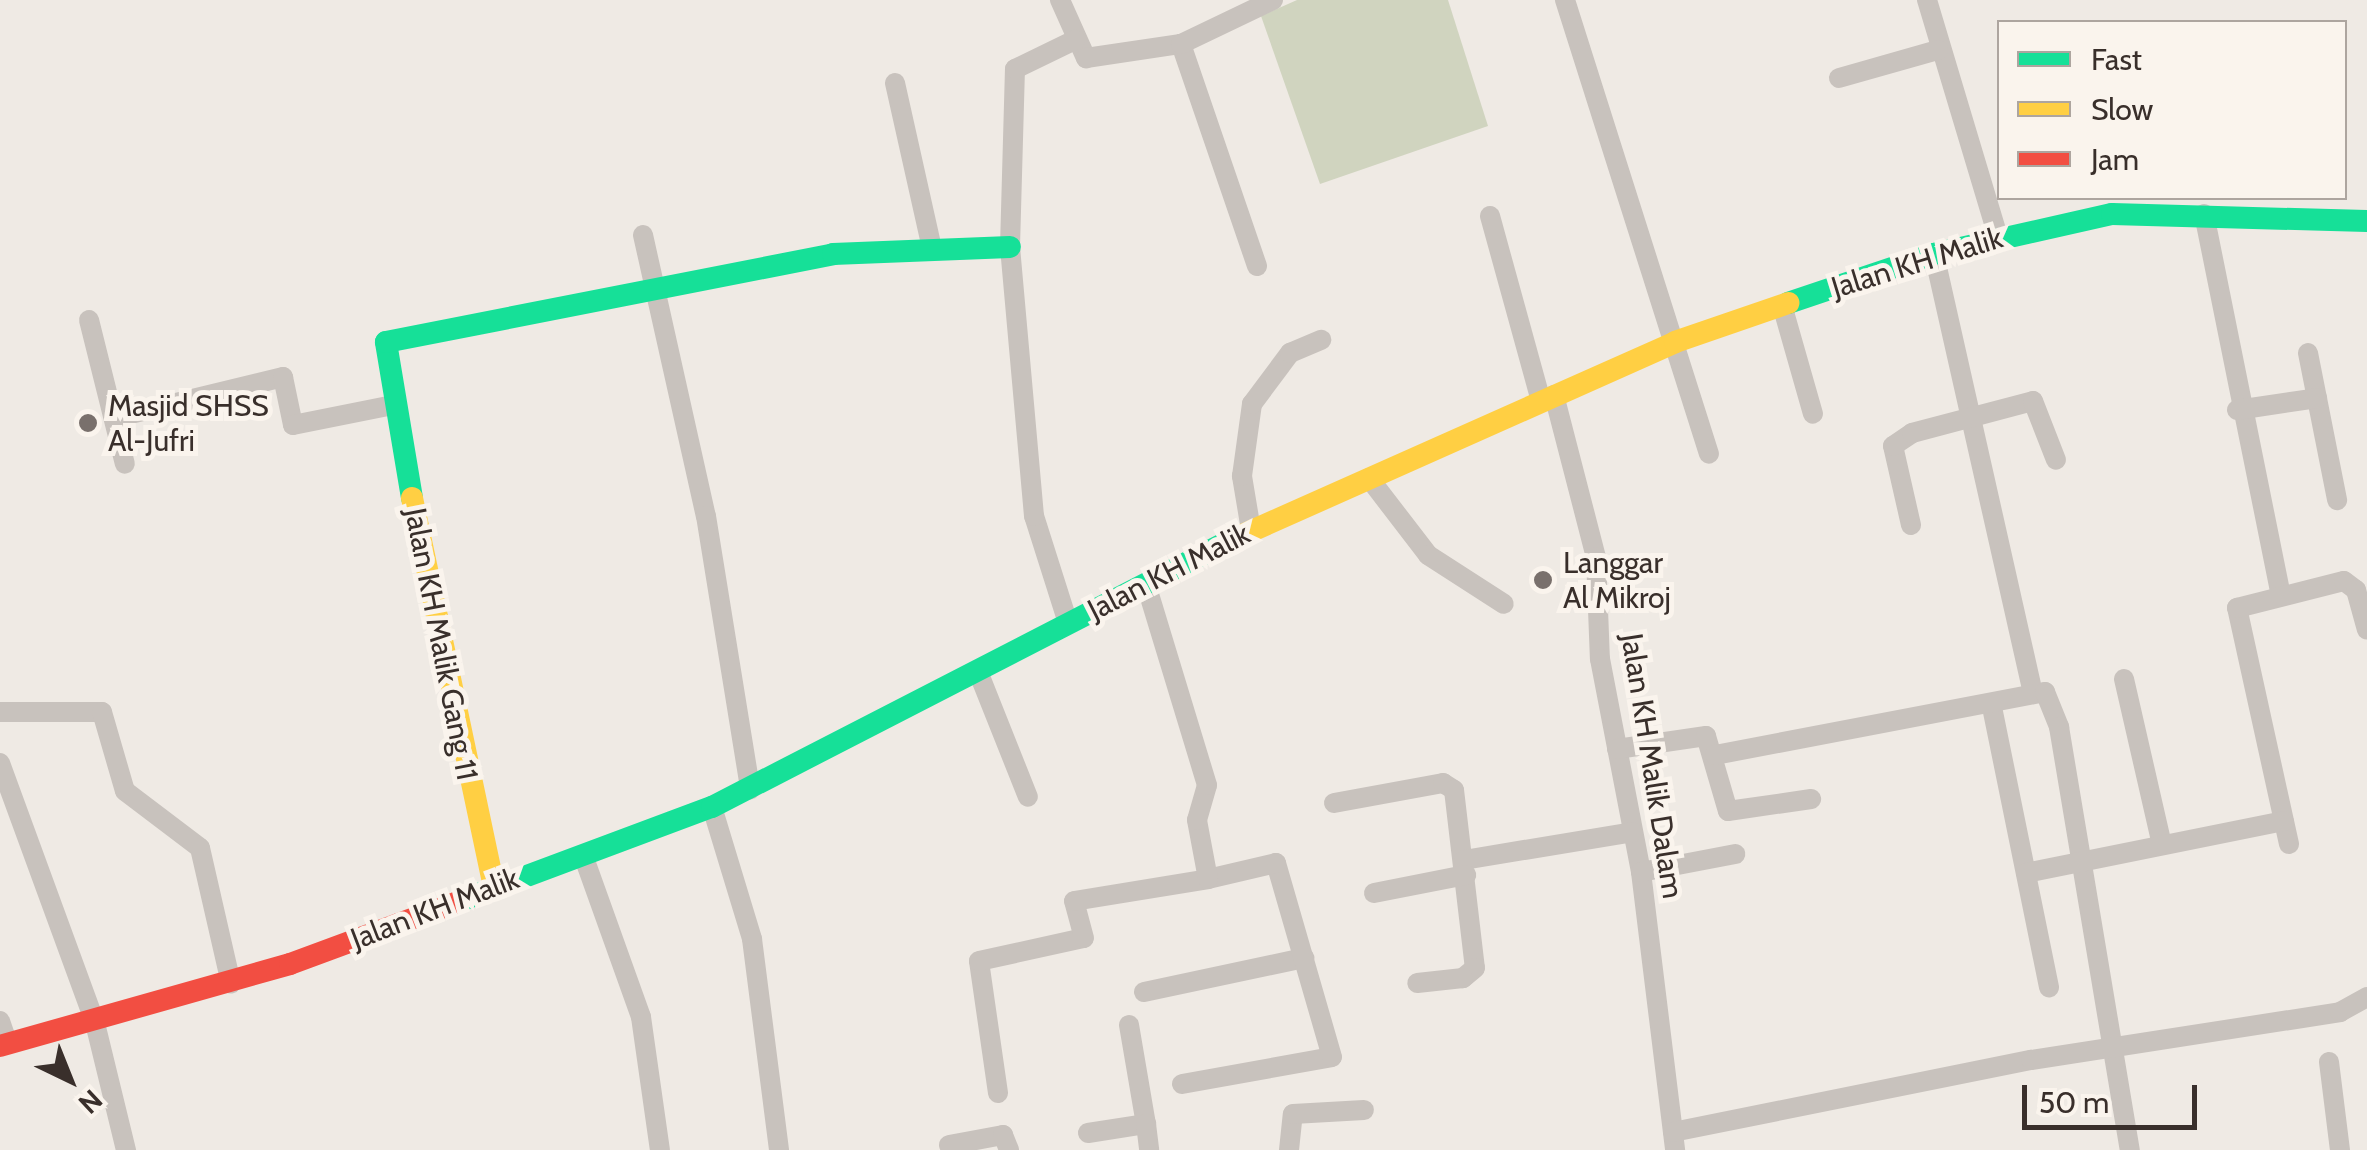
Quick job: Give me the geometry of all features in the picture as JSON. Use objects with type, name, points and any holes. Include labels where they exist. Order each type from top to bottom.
[{"type":"street","points":[[1060,0],[1086,58],[1102,61],[1181,44],[1246,5],[1274,0]]},
{"type":"street","points":[[1566,0],[1709,454]]},
{"type":"street","points":[[1927,0],[1938,50],[1998,237]]},
{"type":"street","points":[[1068,623],[1034,516],[1010,248],[1016,69],[1075,40]]},
{"type":"street","points":[[1181,44],[1257,266]]},
{"type":"street","points":[[1839,78],[1938,50]]},
{"type":"street","points":[[895,83],[932,248]]},
{"type":"street","name":"Jalan KH Malik","points":[[4,1045],[231,983],[493,883],[584,856],[712,807],[978,674],[1250,530],[1674,342],[1934,254],[2112,214],[2367,222]]},
{"type":"street","points":[[2204,214],[2238,410],[2280,591]]},
{"type":"street","name":"Jalan KH Malik Dalam","points":[[1490,216],[1596,557],[1600,660],[1642,872],[1674,1141]]},
{"type":"street","points":[[642,235],[706,516],[750,790]]},
{"type":"street","points":[[656,294],[834,254],[1010,248]]},
{"type":"street","points":[[1934,254],[1968,420],[2032,689],[2055,708],[2130,1150]]},
{"type":"street","name":"Jalan KH Malik Gang 11","points":[[493,883],[393,405],[386,342],[656,294]]},
{"type":"street","points":[[1782,305],[1813,414]]},
{"type":"street","points":[[89,320],[125,464]]},
{"type":"street","points":[[1250,530],[1242,476],[1252,404],[1290,353],[1321,340]]},
{"type":"street","points":[[2308,353],[2336,500]]},
{"type":"street","points":[[114,418],[284,377],[292,424],[393,405]]},
{"type":"street","points":[[2238,410],[2318,398]]},
{"type":"street","points":[[1911,525],[1893,446],[1968,420],[2038,402],[2056,460]]},
{"type":"street","points":[[1369,478],[1428,555],[1504,604]]},
{"type":"street","points":[[2289,844],[2237,608],[2280,591],[2344,581],[2356,590],[2367,630]]},
{"type":"street","points":[[1146,584],[1206,785],[1196,820],[1208,878]]},
{"type":"street","points":[[978,674],[1028,797]]},
{"type":"street","points":[[2124,678],[2162,845]]},
{"type":"street","points":[[1715,755],[2032,689]]},
{"type":"street","points":[[0,712],[102,712],[124,790],[200,848],[231,983]]},
{"type":"street","points":[[1993,712],[2049,987]]},
{"type":"street","points":[[1617,749],[1706,736],[1715,755],[1728,812],[1812,799]]},
{"type":"street","points":[[0,763],[94,1023],[126,1150]]},
{"type":"street","points":[[1334,803],[1448,784],[1465,867],[1475,968],[1464,978],[1416,983]]},
{"type":"street","points":[[712,807],[752,939],[779,1150]]},
{"type":"street","points":[[2026,873],[2284,821]]},
{"type":"street","points":[[1374,893],[1465,867],[1633,832]]},
{"type":"street","points":[[1642,872],[1735,854]]},
{"type":"street","points":[[584,856],[641,1016],[660,1150]]},
{"type":"street","points":[[998,1093],[979,961],[1084,938],[1074,902],[1276,863],[1332,1057],[1182,1084]]},
{"type":"street","points":[[1144,992],[1304,958]]},
{"type":"street","points":[[1674,1141],[2113,1050],[2340,1012],[2367,997]]},
{"type":"street","points":[[0,1021],[4,1045]]},
{"type":"street","points":[[1129,1025],[1149,1150]]},
{"type":"street","points":[[2329,1062],[2340,1150]]},
{"type":"street","points":[[1290,1150],[1293,1114],[1364,1110]]},
{"type":"street","points":[[1088,1133],[1146,1124]]},
{"type":"street","points":[[949,1145],[1002,1135],[1010,1150]]},
{"type":"green space","points":[[1297,0],[1448,0],[1488,126],[1320,184],[1261,16]]},
{"type":"traffic: fast","points":[[1788,303],[1934,254],[2112,214],[2367,221]]},
{"type":"traffic: fast","points":[[412,498],[386,342],[833,254],[1010,247]]},
{"type":"traffic: fast","points":[[460,901],[712,807],[1229,541]]},
{"type":"traffic: slow","points":[[1229,541],[1675,342],[1788,303]]},
{"type":"traffic: slow","points":[[412,498],[493,883]]},
{"type":"traffic: jam","points":[[0,1046],[290,964],[460,901]]},
{"type":"place","name":"Masjid SHSS Al-Jufri","points":[[88,423]]},
{"type":"place","name":"Langgar Al Mikroj","points":[[1543,580]]}]
